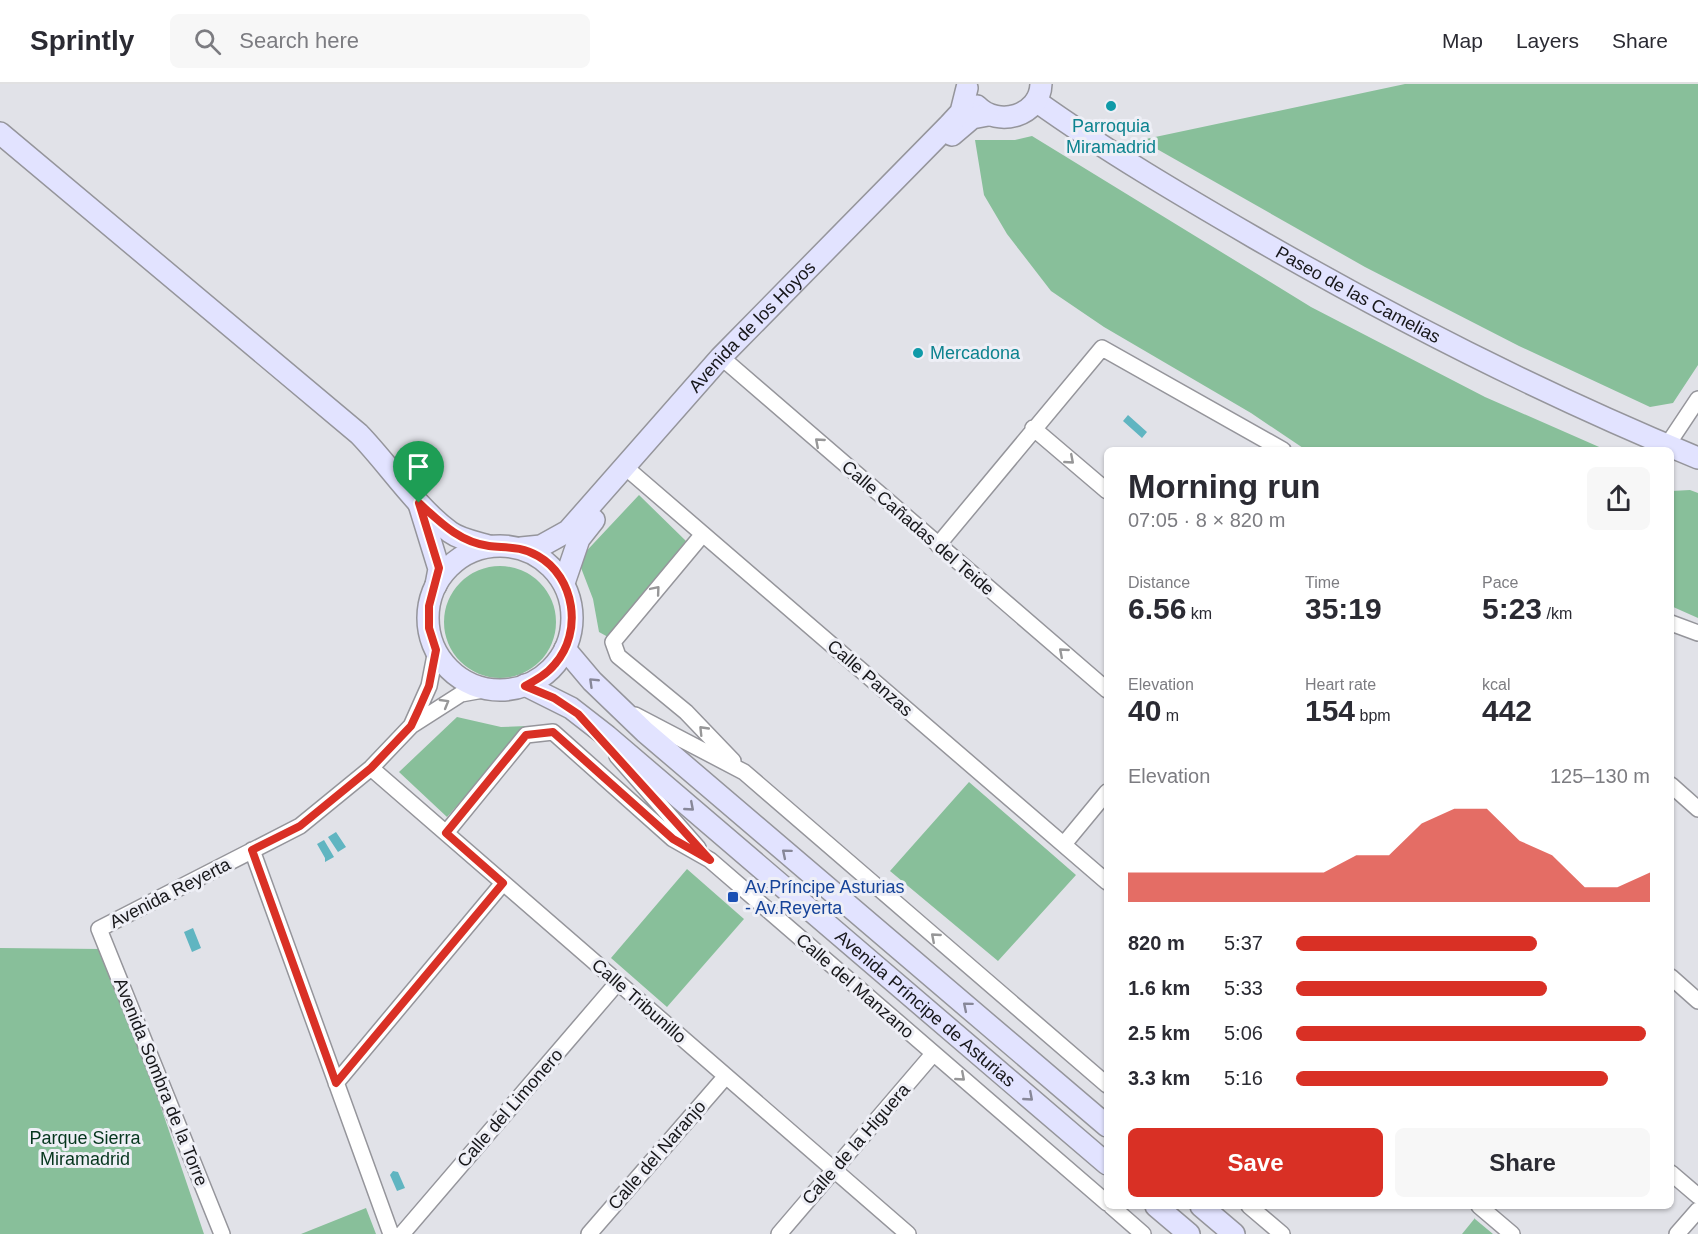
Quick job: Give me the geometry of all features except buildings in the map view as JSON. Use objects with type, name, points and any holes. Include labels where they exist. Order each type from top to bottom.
[{"type":"street","points":[[967,86],[974,104],[988,115],[1001,118],[1015,117],[1027,111],[1039,92]]},
{"type":"street","name":"Avenida de los Hoyos","points":[[522,548],[541,546],[568,531],[628,470],[725,361],[950,125],[961,111],[967,86]]},
{"type":"street","name":"Paseo de las Camelias","points":[[1039,92],[1202,207],[1354,294],[1524,382],[1663,447]]},
{"type":"street","name":"Avenida de los Hoyos","points":[[725,361],[951,136],[972,118],[988,115]]},
{"type":"street","points":[[0,133],[359,434],[419,503],[451,532],[489,546],[522,548],[538,556],[553,568],[564,583],[571,604],[572,627],[565,649],[555,664],[541,677],[525,686],[505,690],[483,690],[473,688],[455,678],[444,666],[429,628],[429,606],[439,568],[419,503]]},
{"type":"street","points":[[938,545],[1033,428],[1102,348],[1278,447]]},
{"type":"street","name":"Calle Cañadas del Teide","points":[[725,361],[1104,687]]},
{"type":"street","points":[[1666,447],[1698,399]]},
{"type":"street","points":[[1033,428],[1104,488]]},
{"type":"street","name":"Paseo de las Camelias","points":[[1674,451],[1698,458]]},
{"type":"street","name":"Avenida de los Hoyos","points":[[564,583],[579,539],[628,470]]},
{"type":"street","name":"Calle Panzas","points":[[628,470],[1104,879]]},
{"type":"street","name":"Avenida Príncipe de Asturias","points":[[703,534],[613,642],[618,656],[686,712],[744,772],[1104,1082]]},
{"type":"street","points":[[436,585],[449,567],[467,553],[489,546]]},
{"type":"street","points":[[1674,624],[1698,633]]},
{"type":"street","name":"Avenida Príncipe de Asturias","points":[[565,649],[592,681],[645,732],[1104,1123]]},
{"type":"street","name":"Avenida Reyerta","points":[[411,726],[429,686],[436,650]]},
{"type":"street","name":"Avenida Príncipe de Asturias","points":[[525,686],[554,698],[578,714],[1104,1161]]},
{"type":"street","name":"Avenida Reyerta","points":[[99,929],[300,826],[371,768],[411,726],[460,694],[483,690]]},
{"type":"street","name":"Avenida Príncipe de Asturias","points":[[620,707],[744,772]]},
{"type":"street","name":"Avenida Príncipe de Asturias","points":[[578,714],[710,860]]},
{"type":"street","name":"Calle del Manzano","points":[[446,833],[526,735],[553,732],[673,839],[710,860],[1104,1200]]},
{"type":"street","name":"Calle Tribunillo","points":[[371,768],[908,1234]]},
{"type":"street","points":[[1674,788],[1698,809]]},
{"type":"street","points":[[1064,844],[1104,796]]},
{"type":"street","points":[[252,850],[391,1234]]},
{"type":"street","points":[[336,1083],[503,883]]},
{"type":"street","name":"Avenida Sombra de la Torre","points":[[99,929],[222,1234]]},
{"type":"street","points":[[1674,980],[1698,1001]]},
{"type":"street","name":"Calle del Limonero","points":[[402,1234],[618,982]]},
{"type":"street","name":"Calle de la Higuera","points":[[779,1234],[933,1054]]},
{"type":"street","name":"Calle del Naranjo","points":[[589,1234],[726,1076]]},
{"type":"street","points":[[1674,1176],[1698,1196]]},
{"type":"street","points":[[1114,1209],[1143,1234]]},
{"type":"street","points":[[1160,1209],[1189,1234]]},
{"type":"street","points":[[1205,1209],[1234,1234]]},
{"type":"street","points":[[1253,1209],[1282,1234]]},
{"type":"street","points":[[1483,1209],[1512,1234]]},
{"type":"street","points":[[1677,1234],[1698,1210]]},
{"type":"green space","points":[[1405,84],[1698,84],[1698,365],[1673,403],[1650,407],[1519,346],[1365,267],[1141,140]]},
{"type":"green space","points":[[1032,136],[1311,307],[1485,397],[1599,447],[1302,447],[1251,413],[1104,327],[1051,291],[1007,234],[984,195],[975,140],[1015,140]]},
{"type":"green space","points":[[1690,490],[1698,493],[1698,618],[1674,607],[1674,491]]},
{"type":"green space","points":[[639,495],[686,541],[608,637],[599,632],[593,599],[578,560]]},
{"type":"green space","points":[[500,566],[522,570],[540,582],[552,600],[556,622],[552,644],[540,662],[522,674],[500,678],[478,674],[460,662],[448,644],[444,622],[448,600],[460,582],[478,570]]},
{"type":"green space","points":[[457,717],[501,727],[527,726],[447,817],[399,772]]},
{"type":"green space","points":[[969,782],[1076,875],[998,961],[890,871]]},
{"type":"green space","points":[[687,869],[744,919],[667,1007],[611,958]]},
{"type":"green space","name":"Parque Sierra Miramadrid","points":[[0,948],[101,949],[128,1010],[204,1234],[0,1234]]},
{"type":"green space","points":[[366,1208],[376,1234],[301,1234]]},
{"type":"green space","points":[[1475,1219],[1493,1234],[1462,1234]]},
{"type":"water","points":[[1128,415],[1147,432],[1142,438],[1123,421]]},
{"type":"water","points":[[336,832],[346,847],[338,852],[328,837]]},
{"type":"water","points":[[324,840],[334,857],[325,862],[317,844]]},
{"type":"water","points":[[193,928],[201,948],[192,952],[184,932]]},
{"type":"water","points":[[393,1171],[398,1172],[405,1188],[397,1191],[390,1175]]},
{"type":"place","name":"Parroquia Miramadrid","points":[[1111,106]]},
{"type":"place","name":"Mercadona","points":[[918,353]]},
{"type":"place","name":"Av.Príncipe Asturias - Av.Reyerta","points":[[733,897]]},
{"type":"route","points":[[419,503],[451,532],[467,540],[489,546],[505,545],[522,548],[538,556],[553,568],[564,583],[571,604],[572,627],[565,649],[555,664],[541,677],[525,686],[554,698],[578,714],[710,860],[673,839],[553,732],[526,735],[446,833],[503,883],[336,1083],[252,850],[300,826],[371,768],[411,726],[429,686],[436,650],[429,628],[429,606],[439,568],[419,503]]}]
